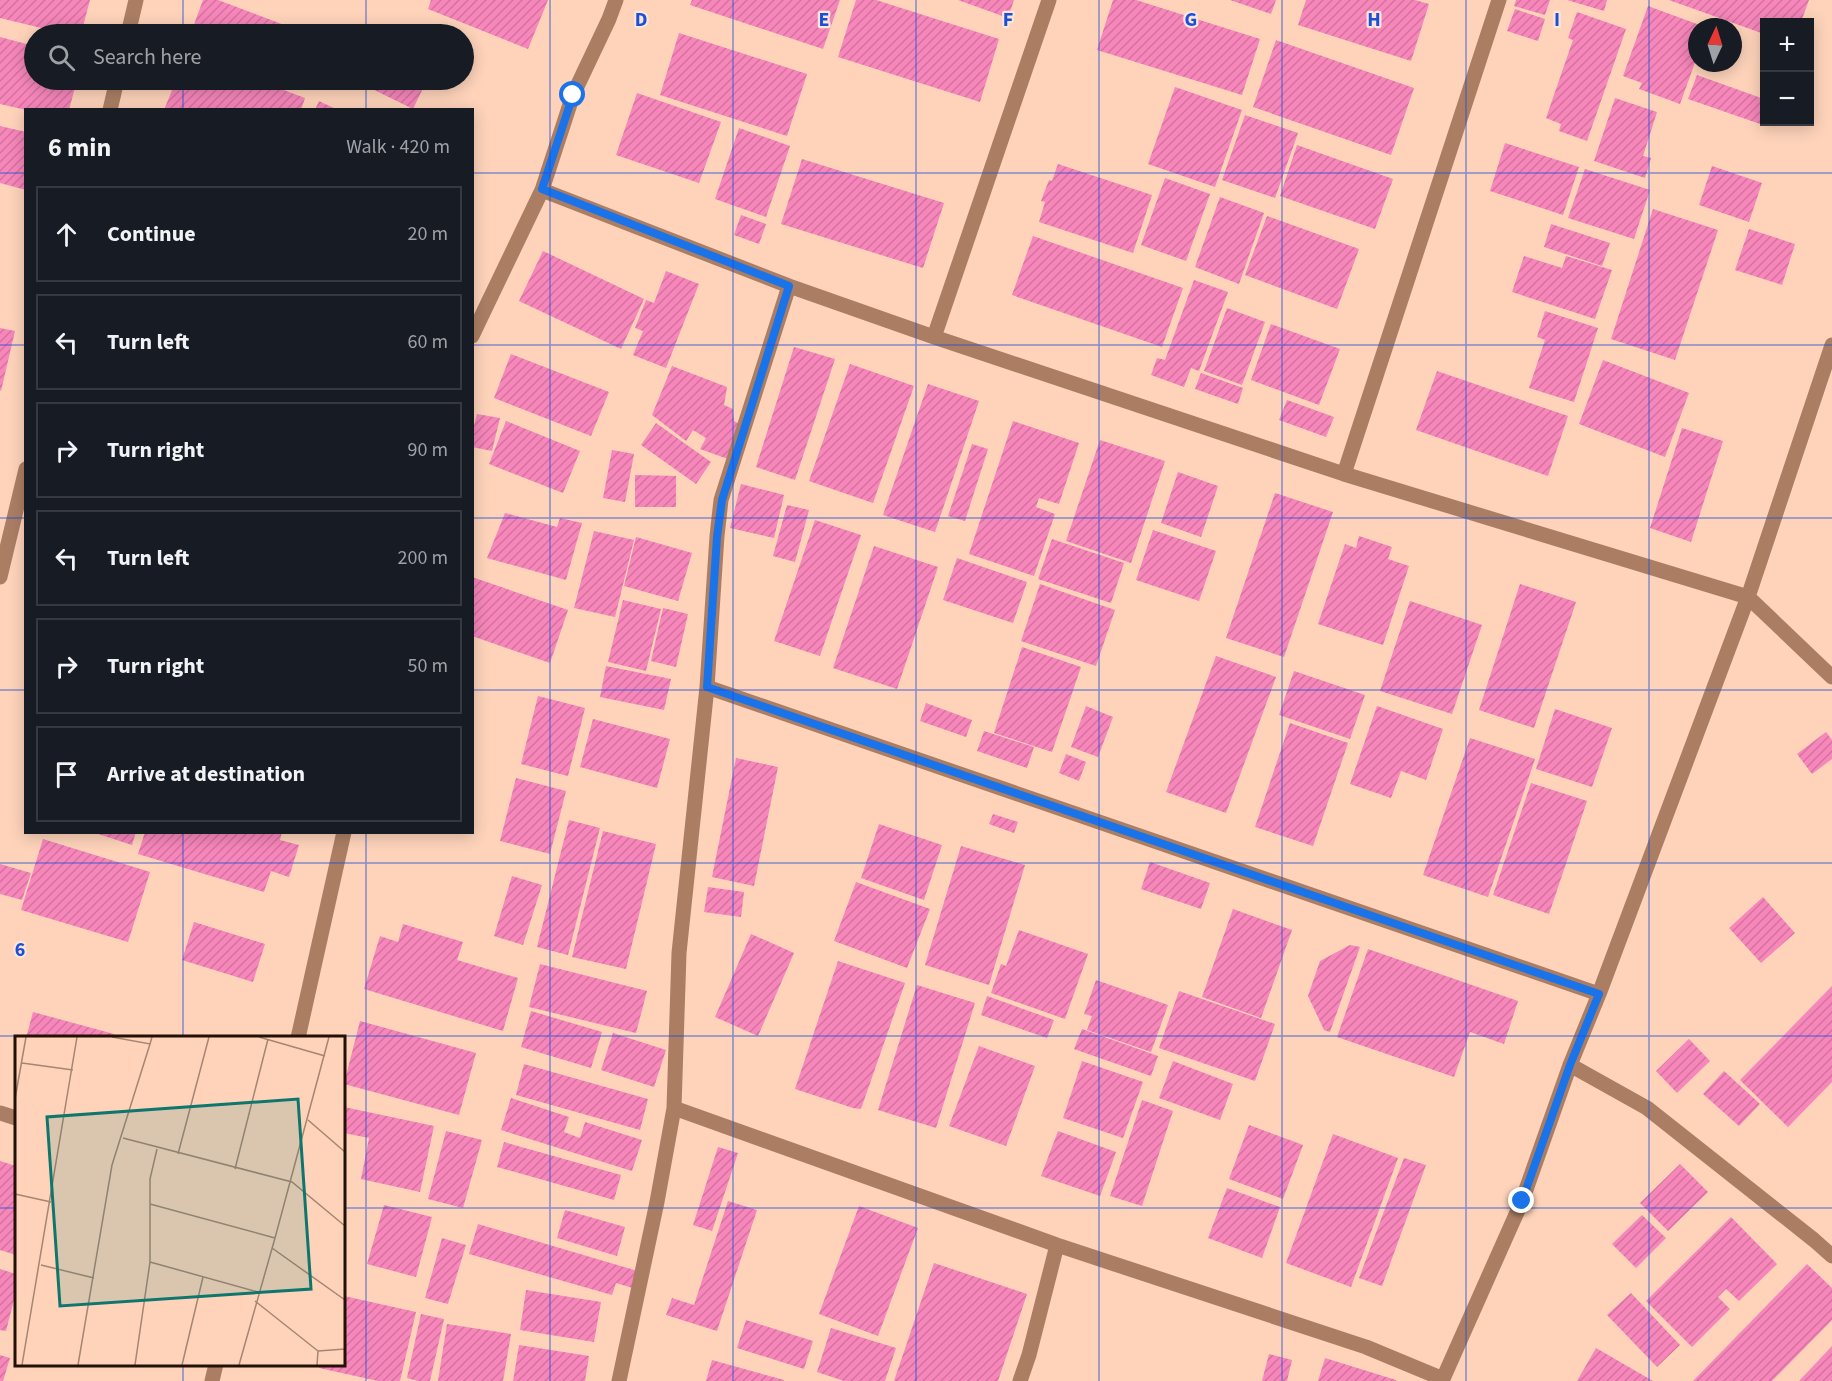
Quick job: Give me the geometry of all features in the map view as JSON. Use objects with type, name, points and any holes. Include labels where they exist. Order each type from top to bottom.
[{"type":"street","points":[[130,24],[136,0]]},
{"type":"street","points":[[474,332],[542,189],[573,95],[616,0]]},
{"type":"street","points":[[934,337],[1049,0]]},
{"type":"street","points":[[1344,474],[1499,0]]},
{"type":"street","points":[[110,108],[115,90]]},
{"type":"street","points":[[542,189],[789,286],[934,337],[1344,474],[1748,597],[1832,677]]},
{"type":"street","points":[[619,1381],[657,1202],[674,1108],[679,953],[707,687],[717,537],[722,500],[789,286]]},
{"type":"street","points":[[674,1108],[1057,1245],[1366,1347],[1443,1380],[1522,1201],[1570,1065],[1599,994],[1748,597],[1832,345]]},
{"type":"street","points":[[0,577],[24,477]]},
{"type":"street","points":[[707,687],[1599,994]]},
{"type":"street","points":[[298,1036],[344,834]]},
{"type":"street","points":[[1570,1065],[1647,1108],[1832,1256]]},
{"type":"street","points":[[0,1113],[15,1118]]},
{"type":"street","points":[[1020,1381],[1029,1355],[1057,1245]]},
{"type":"street","points":[[212,1381],[216,1366]]},
{"type":"building","points":[[0,0],[90,0],[84,24],[25,24],[0,18]]},
{"type":"building","points":[[203,0],[218,0],[282,24],[194,24]]},
{"type":"building","points":[[431,0],[548,0],[528,49],[474,27],[474,24],[466,24],[428,9]]},
{"type":"building","points":[[692,0],[840,0],[823,49],[690,5]]},
{"type":"building","points":[[856,0],[876,0],[999,39],[980,102],[838,57]]},
{"type":"building","points":[[958,0],[1014,0],[1008,18]]},
{"type":"building","points":[[1113,0],[1136,0],[1260,39],[1242,95],[1097,50]]},
{"type":"building","points":[[1230,0],[1276,0],[1271,14]]},
{"type":"building","points":[[1306,0],[1415,0],[1429,4],[1411,61],[1298,25]]},
{"type":"building","points":[[1516,0],[1550,0],[1545,15],[1514,6]]},
{"type":"building","points":[[1567,0],[1607,0],[1604,11]]},
{"type":"building","points":[[1669,0],[1809,0],[1802,18],[1760,18],[1760,33],[1742,26],[1742,18],[1719,18]]},
{"type":"building","points":[[1648,6],[1688,21],[1688,72],[1692,72],[1680,104],[1639,89],[1642,83],[1623,76]]},
{"type":"building","points":[[1515,9],[1545,19],[1538,41],[1507,31]]},
{"type":"building","points":[[1577,12],[1626,29],[1587,141],[1559,131],[1561,124],[1546,118],[1573,40],[1568,38]]},
{"type":"building","points":[[679,33],[807,74],[787,136],[660,95]]},
{"type":"building","points":[[0,37],[24,43],[24,90],[74,90],[70,108],[24,110],[0,104]]},
{"type":"building","points":[[1276,40],[1414,88],[1391,155],[1253,107]]},
{"type":"building","points":[[1697,75],[1760,98],[1760,124],[1688,99]]},
{"type":"building","points":[[1175,87],[1242,110],[1215,187],[1148,164]]},
{"type":"building","points":[[172,90],[284,90],[305,98],[302,108],[165,108]]},
{"type":"building","points":[[374,90],[422,90],[413,108]]},
{"type":"building","points":[[637,93],[721,122],[699,183],[616,155]]},
{"type":"building","points":[[1615,98],[1657,112],[1643,156],[1651,158],[1645,178],[1594,161]]},
{"type":"building","points":[[319,101],[334,108],[316,108]]},
{"type":"building","points":[[1245,115],[1298,133],[1275,198],[1222,180]]},
{"type":"building","points":[[0,126],[24,132],[24,189],[0,183]]},
{"type":"building","points":[[739,128],[790,146],[766,217],[715,199]]},
{"type":"building","points":[[1505,143],[1579,167],[1563,215],[1490,191]]},
{"type":"building","points":[[1297,145],[1393,179],[1375,229],[1280,196]]},
{"type":"building","points":[[802,159],[944,203],[923,268],[781,224]]},
{"type":"building","points":[[1058,164],[1152,195],[1133,253],[1039,222],[1045,202],[1041,201]]},
{"type":"building","points":[[1712,166],[1762,183],[1749,222],[1699,205]]},
{"type":"building","points":[[1585,169],[1650,190],[1634,239],[1568,218]]},
{"type":"building","points":[[1165,178],[1210,194],[1186,261],[1141,245]]},
{"type":"building","points":[[1220,197],[1264,213],[1239,284],[1195,267]]},
{"type":"building","points":[[1653,209],[1718,230],[1675,360],[1611,339]]},
{"type":"building","points":[[741,215],[766,224],[759,244],[734,235]]},
{"type":"building","points":[[1267,216],[1359,249],[1337,309],[1245,275]]},
{"type":"building","points":[[1551,224],[1610,243],[1602,266],[1544,247]]},
{"type":"building","points":[[1749,229],[1795,244],[1782,285],[1735,270]]},
{"type":"building","points":[[1033,236],[1183,288],[1162,347],[1012,295]]},
{"type":"building","points":[[543,251],[644,299],[621,349],[519,301]]},
{"type":"building","points":[[1524,256],[1562,268],[1566,256],[1612,270],[1595,319],[1512,292]]},
{"type":"building","points":[[666,271],[699,284],[666,368],[633,355],[643,331],[635,328],[646,300],[654,303]]},
{"type":"building","points":[[1194,280],[1228,292],[1199,371],[1191,368],[1184,387],[1151,375],[1157,358],[1165,360]]},
{"type":"building","points":[[1227,308],[1265,322],[1242,385],[1204,371]]},
{"type":"building","points":[[1545,311],[1598,328],[1574,402],[1529,388],[1545,340],[1537,337]]},
{"type":"building","points":[[1271,324],[1340,349],[1319,405],[1251,380]]},
{"type":"building","points":[[0,328],[15,331],[1,391],[0,390]]},
{"type":"building","points":[[794,347],[835,359],[795,480],[756,467]]},
{"type":"building","points":[[511,354],[609,392],[591,436],[494,398]]},
{"type":"building","points":[[1603,360],[1689,393],[1665,457],[1579,424]]},
{"type":"building","points":[[850,364],[914,386],[873,503],[809,481]]},
{"type":"building","points":[[672,366],[727,387],[724,405],[733,409],[734,421],[740,424],[728,459],[700,449],[706,438],[693,430],[686,441],[652,415]]},
{"type":"building","points":[[1437,371],[1568,416],[1548,476],[1416,430]]},
{"type":"building","points":[[1201,373],[1243,388],[1238,404],[1195,389]]},
{"type":"building","points":[[928,384],[979,401],[935,532],[883,515]]},
{"type":"building","points":[[1287,400],[1334,417],[1326,437],[1279,420]]},
{"type":"building","points":[[477,414],[500,418],[492,451],[474,447],[474,425]]},
{"type":"building","points":[[506,421],[580,451],[563,493],[489,464]]},
{"type":"building","points":[[1013,421],[1079,443],[1059,504],[1039,498],[1036,507],[1055,514],[1034,576],[969,554]]},
{"type":"building","points":[[656,423],[711,462],[696,484],[641,445]]},
{"type":"building","points":[[1682,428],[1723,441],[1691,542],[1650,528]]},
{"type":"building","points":[[1100,440],[1165,461],[1131,563],[1066,541]]},
{"type":"building","points":[[972,444],[988,449],[965,521],[948,516]]},
{"type":"building","points":[[612,450],[634,454],[625,502],[603,498]]},
{"type":"building","points":[[1178,472],[1218,486],[1201,537],[1161,523]]},
{"type":"building","points":[[635,475],[676,476],[676,507],[635,507]]},
{"type":"building","points":[[741,484],[784,495],[774,538],[730,528]]},
{"type":"building","points":[[1275,493],[1333,512],[1284,657],[1226,638]]},
{"type":"building","points":[[787,505],[809,510],[795,562],[773,556]]},
{"type":"building","points":[[505,513],[557,527],[560,518],[582,523],[566,580],[487,558]]},
{"type":"building","points":[[815,520],[861,535],[820,656],[774,641]]},
{"type":"building","points":[[1153,530],[1216,551],[1199,601],[1136,580]]},
{"type":"building","points":[[594,531],[634,540],[615,617],[574,608]]},
{"type":"building","points":[[1359,536],[1392,547],[1388,559],[1409,566],[1383,645],[1318,624],[1345,544],[1356,548]]},
{"type":"building","points":[[636,537],[692,553],[678,601],[624,586]]},
{"type":"building","points":[[1052,539],[1124,563],[1111,603],[1038,579]]},
{"type":"building","points":[[874,546],[938,567],[897,689],[833,668]]},
{"type":"building","points":[[957,558],[1027,582],[1013,623],[943,600]]},
{"type":"building","points":[[474,578],[568,610],[550,663],[474,637]]},
{"type":"building","points":[[1040,584],[1115,610],[1096,666],[1021,641]]},
{"type":"building","points":[[1520,584],[1576,602],[1534,728],[1479,710]]},
{"type":"building","points":[[623,600],[661,609],[646,671],[608,662]]},
{"type":"building","points":[[1410,601],[1482,625],[1452,714],[1380,691]]},
{"type":"building","points":[[663,608],[688,614],[676,667],[651,661]]},
{"type":"building","points":[[1022,647],[1081,667],[1052,752],[994,733]]},
{"type":"building","points":[[1216,656],[1276,677],[1226,813],[1166,792]]},
{"type":"building","points":[[606,666],[671,679],[664,710],[600,697]]},
{"type":"building","points":[[1294,671],[1365,695],[1350,739],[1279,715]]},
{"type":"building","points":[[538,696],[585,708],[568,776],[521,764]]},
{"type":"building","points":[[926,703],[972,720],[966,737],[920,721]]},
{"type":"building","points":[[1086,706],[1113,717],[1098,757],[1071,747]]},
{"type":"building","points":[[1377,706],[1443,729],[1426,780],[1401,771],[1391,798],[1350,784]]},
{"type":"building","points":[[1555,709],[1612,728],[1592,787],[1536,769]]},
{"type":"building","points":[[593,719],[670,739],[657,788],[580,767]]},
{"type":"building","points":[[1290,723],[1348,743],[1313,846],[1255,827]]},
{"type":"building","points":[[984,731],[1034,747],[1027,768],[977,751]]},
{"type":"building","points":[[1826,732],[1832,740],[1832,759],[1812,774],[1797,754]]},
{"type":"building","points":[[1470,738],[1535,759],[1488,897],[1423,875]]},
{"type":"building","points":[[1066,754],[1086,762],[1079,781],[1059,773]]},
{"type":"building","points":[[736,758],[778,767],[754,886],[712,877]]},
{"type":"building","points":[[516,778],[566,791],[550,854],[500,841]]},
{"type":"building","points":[[1531,783],[1587,801],[1549,914],[1493,895]]},
{"type":"building","points":[[993,814],[1018,822],[1014,833],[989,824]]},
{"type":"building","points":[[569,820],[600,828],[568,955],[537,947]]},
{"type":"building","points":[[879,824],[942,845],[924,900],[861,878]]},
{"type":"building","points":[[603,831],[656,844],[626,969],[572,957]]},
{"type":"building","points":[[98,834],[135,834],[132,845]]},
{"type":"building","points":[[144,834],[282,834],[280,840],[299,845],[289,877],[271,871],[264,892],[138,854]]},
{"type":"building","points":[[43,839],[150,872],[128,942],[21,910]]},
{"type":"building","points":[[961,846],[1025,865],[989,985],[925,965]]},
{"type":"building","points":[[1150,862],[1210,883],[1201,909],[1141,889]]},
{"type":"building","points":[[0,864],[31,873],[22,900],[0,894]]},
{"type":"building","points":[[512,876],[542,885],[523,945],[494,936]]},
{"type":"building","points":[[856,882],[930,909],[907,968],[834,941]]},
{"type":"building","points":[[708,887],[744,892],[741,917],[704,912]]},
{"type":"building","points":[[1763,897],[1795,933],[1761,963],[1729,928]]},
{"type":"building","points":[[1233,909],[1292,930],[1261,1018],[1202,997]]},
{"type":"building","points":[[194,922],[265,944],[253,982],[182,960]]},
{"type":"building","points":[[403,924],[463,942],[457,960],[518,978],[503,1031],[364,989],[380,936],[398,942]]},
{"type":"building","points":[[1019,930],[1088,954],[1065,1019],[991,993],[1001,964],[1006,966]]},
{"type":"building","points":[[751,934],[794,953],[758,1036],[715,1017]]},
{"type":"building","points":[[1350,945],[1360,947],[1330,1032],[1324,1030],[1308,996],[1320,961]]},
{"type":"building","points":[[1368,949],[1518,1001],[1504,1044],[1470,1032],[1454,1077],[1337,1037]]},
{"type":"building","points":[[838,961],[905,983],[861,1109],[795,1089]]},
{"type":"building","points":[[540,964],[647,991],[636,1033],[529,1007]]},
{"type":"building","points":[[1096,980],[1168,1005],[1151,1052],[1087,1030],[1092,1016],[1084,1014]]},
{"type":"building","points":[[917,985],[975,1003],[936,1128],[878,1110]]},
{"type":"building","points":[[1832,986],[1832,1082],[1788,1127],[1740,1080]]},
{"type":"building","points":[[1179,991],[1275,1024],[1255,1081],[1159,1048]]},
{"type":"building","points":[[987,996],[1054,1020],[1047,1038],[981,1015]]},
{"type":"building","points":[[531,1011],[602,1032],[591,1068],[521,1047]]},
{"type":"building","points":[[33,1012],[114,1034],[114,1036],[27,1036]]},
{"type":"building","points":[[360,1021],[476,1053],[459,1115],[345,1084]]},
{"type":"building","points":[[1082,1029],[1158,1056],[1151,1076],[1074,1049]]},
{"type":"building","points":[[613,1033],[666,1050],[654,1087],[601,1070]]},
{"type":"building","points":[[1689,1039],[1710,1061],[1677,1093],[1656,1071]]},
{"type":"building","points":[[979,1046],[1035,1066],[1006,1146],[949,1126]]},
{"type":"building","points":[[1082,1061],[1143,1082],[1123,1138],[1063,1118]]},
{"type":"building","points":[[1173,1061],[1233,1084],[1220,1120],[1159,1098]]},
{"type":"building","points":[[524,1064],[648,1099],[640,1130],[516,1095]]},
{"type":"building","points":[[1724,1071],[1760,1104],[1739,1126],[1703,1094]]},
{"type":"building","points":[[511,1098],[569,1117],[564,1132],[580,1138],[585,1122],[642,1140],[632,1171],[501,1130]]},
{"type":"building","points":[[1142,1100],[1173,1111],[1142,1206],[1110,1196]]},
{"type":"building","points":[[345,1107],[434,1126],[420,1192],[361,1179],[369,1138],[345,1133]]},
{"type":"building","points":[[1249,1125],[1303,1145],[1283,1199],[1229,1179]]},
{"type":"building","points":[[446,1131],[482,1140],[463,1208],[428,1199]]},
{"type":"building","points":[[1058,1131],[1116,1152],[1100,1196],[1041,1176]]},
{"type":"building","points":[[1333,1134],[1398,1158],[1351,1287],[1286,1263]]},
{"type":"building","points":[[504,1142],[621,1175],[614,1200],[497,1167]]},
{"type":"building","points":[[718,1147],[738,1153],[712,1231],[693,1225]]},
{"type":"building","points":[[1404,1158],[1426,1165],[1382,1286],[1359,1278]]},
{"type":"building","points":[[0,1161],[15,1166],[15,1255],[0,1250]]},
{"type":"building","points":[[1680,1164],[1708,1192],[1668,1231],[1640,1203]]},
{"type":"building","points":[[1227,1188],[1280,1207],[1262,1258],[1208,1238]]},
{"type":"building","points":[[728,1201],[757,1210],[717,1331],[666,1315],[672,1298],[694,1305]]},
{"type":"building","points":[[384,1205],[432,1217],[416,1277],[367,1264]]},
{"type":"building","points":[[859,1206],[918,1228],[878,1336],[819,1314]]},
{"type":"building","points":[[565,1210],[625,1227],[617,1256],[557,1238]]},
{"type":"building","points":[[1642,1215],[1666,1238],[1636,1268],[1612,1244]]},
{"type":"building","points":[[1731,1217],[1777,1264],[1739,1301],[1726,1289],[1718,1297],[1730,1309],[1692,1347],[1646,1301]]},
{"type":"building","points":[[478,1224],[641,1272],[636,1289],[616,1283],[612,1295],[469,1254]]},
{"type":"building","points":[[442,1238],[466,1245],[448,1304],[425,1298]]},
{"type":"building","points":[[934,1263],[1027,1294],[998,1381],[894,1381]]},
{"type":"building","points":[[1807,1264],[1832,1288],[1832,1320],[1772,1381],[1693,1381]]},
{"type":"building","points":[[0,1269],[15,1274],[15,1296],[6,1331],[0,1330]]},
{"type":"building","points":[[526,1290],[601,1302],[594,1342],[520,1330]]},
{"type":"building","points":[[1631,1293],[1680,1345],[1657,1367],[1607,1315]]},
{"type":"building","points":[[345,1296],[416,1312],[400,1381],[378,1381],[319,1368],[319,1366],[345,1366]]},
{"type":"building","points":[[421,1314],[444,1319],[430,1381],[407,1378]]},
{"type":"building","points":[[746,1320],[813,1341],[804,1369],[737,1348]]},
{"type":"building","points":[[447,1324],[511,1334],[503,1381],[438,1381]]},
{"type":"building","points":[[831,1328],[896,1348],[885,1381],[844,1381],[817,1372]]},
{"type":"building","points":[[519,1345],[589,1356],[585,1381],[513,1381]]},
{"type":"building","points":[[1832,1346],[1832,1381],[1799,1381]]},
{"type":"building","points":[[1596,1348],[1653,1381],[1577,1381]]},
{"type":"building","points":[[1269,1354],[1292,1360],[1287,1381],[1262,1381]]},
{"type":"building","points":[[0,1355],[10,1358],[3,1381],[0,1381]]},
{"type":"building","points":[[1325,1358],[1396,1380],[1396,1381],[1318,1381]]},
{"type":"building","points":[[712,1360],[784,1380],[784,1381],[706,1381]]},
{"type":"route","points":[[573,95],[542,189],[789,286],[722,500],[717,537],[707,687],[1599,994],[1570,1065],[1522,1201]]}]
